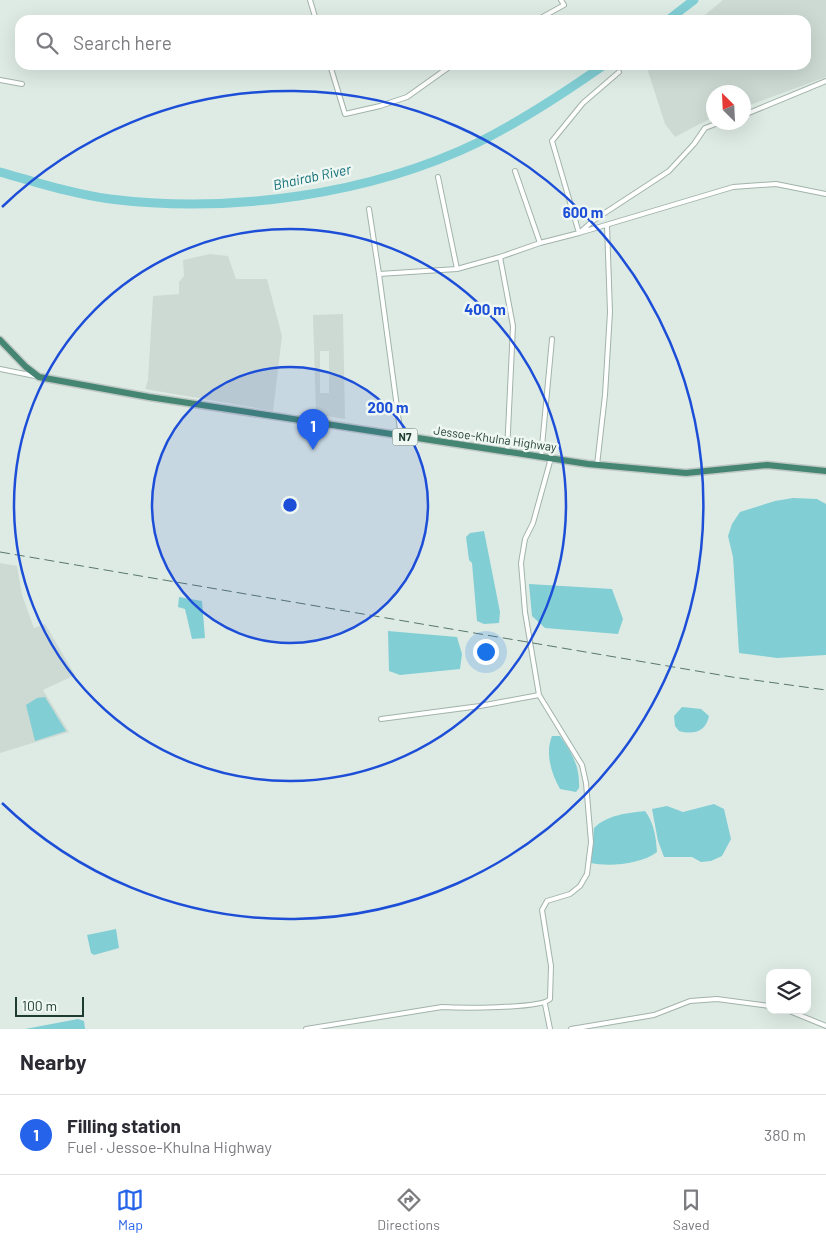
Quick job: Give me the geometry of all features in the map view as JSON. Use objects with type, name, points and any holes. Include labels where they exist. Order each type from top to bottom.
[{"type":"highway","points":[[0,340],[26,367],[39,377]]},
{"type":"highway","name":"Jessoe-Khulna Highway","points":[[39,377],[149,397],[401,437],[597,465],[686,473],[767,465],[826,471]]},
{"type":"street","points":[[310,0],[314,15]]},
{"type":"street","points":[[546,15],[564,5],[561,0]]},
{"type":"street","points":[[332,70],[345,114],[380,106],[407,97],[445,70]]},
{"type":"street","points":[[579,233],[552,141],[583,102],[619,72]]},
{"type":"street","points":[[0,80],[22,84]]},
{"type":"street","points":[[751,111],[826,81]]},
{"type":"street","points":[[579,233],[594,220],[669,171],[706,128]]},
{"type":"street","points":[[515,171],[540,243]]},
{"type":"street","points":[[438,177],[457,269]]},
{"type":"street","points":[[379,274],[457,269],[734,187],[776,184],[826,194]]},
{"type":"street","points":[[369,209],[401,437]]},
{"type":"street","points":[[597,465],[605,395],[610,312],[607,225]]},
{"type":"street","points":[[500,257],[513,326],[507,452]]},
{"type":"street","points":[[541,457],[552,338]]},
{"type":"street","points":[[0,370],[39,377]]},
{"type":"street","points":[[306,1029],[442,1007],[462,1009],[545,1004],[550,1000],[551,966],[542,910],[547,901],[570,894],[580,886],[587,874],[591,842],[586,783],[582,765],[538,695],[525,612],[521,563],[525,538],[533,522],[551,458]]},
{"type":"street","points":[[381,719],[480,706],[538,695]]},
{"type":"street","points":[[571,1029],[654,1015],[690,1001],[717,999],[766,1005]]},
{"type":"street","points":[[545,1004],[550,1029]]},
{"type":"street","points":[[797,1014],[826,1026]]},
{"type":"shaded area","points":[[723,0],[826,0],[826,77],[751,104],[751,85],[706,85],[706,121],[675,137],[665,124],[649,70],[811,70],[811,15],[705,15]]},
{"type":"shaded area","points":[[210,254],[228,256],[236,279],[267,279],[282,336],[273,411],[145,389],[148,380],[153,296],[179,294],[179,282],[184,276],[183,260]]},
{"type":"shaded area","points":[[343,314],[345,419],[316,414],[313,315]],"holes":[[[320,351],[329,351],[329,393],[320,393]]]},
{"type":"shaded area","points":[[0,563],[17,566],[22,595],[34,628],[45,624],[75,675],[43,690],[69,732],[0,753]]},
{"type":"water","points":[[793,498],[817,499],[826,504],[826,655],[777,658],[739,653],[733,557],[728,536],[732,524],[740,512],[775,501]]},
{"type":"water","points":[[484,531],[500,612],[499,623],[484,624],[477,621],[472,563],[469,560],[466,537],[470,533]]},
{"type":"water","points":[[529,584],[612,589],[623,619],[618,634],[545,628],[532,616]]},
{"type":"water","points":[[179,597],[202,601],[205,638],[192,639],[185,609],[178,607]]},
{"type":"water","points":[[388,631],[457,637],[462,654],[460,669],[400,675],[389,671]]},
{"type":"water","points":[[45,697],[66,731],[35,741],[26,705],[37,698]]},
{"type":"water","points":[[682,707],[701,709],[709,716],[705,726],[698,731],[689,733],[679,731],[675,726],[674,716]]},
{"type":"water","points":[[552,736],[560,736],[574,760],[579,780],[579,788],[576,792],[560,789],[554,776],[549,756]]},
{"type":"water","points":[[714,804],[724,809],[731,839],[722,856],[711,861],[701,862],[692,857],[664,857],[658,841],[652,809],[667,806],[683,812]]},
{"type":"water","points":[[645,811],[651,820],[654,830],[657,852],[643,859],[625,864],[607,865],[591,863],[594,828],[611,817]]},
{"type":"water","points":[[116,929],[119,948],[94,955],[91,953],[87,935]]},
{"type":"water","points":[[78,1019],[84,1021],[85,1029],[25,1029]]},
{"type":"waterway","name":"Bhairab River","points":[[674,15],[694,0]]},
{"type":"waterway","name":"Bhairab River","points":[[0,172],[82,194],[110,199],[156,203],[251,202],[299,196],[346,187],[392,175],[437,160],[479,142],[511,125],[597,70]]},
{"type":"railway","points":[[0,552],[732,677],[826,690]]},
{"type":"place","name":"Filling station","points":[[313,450]]}]
